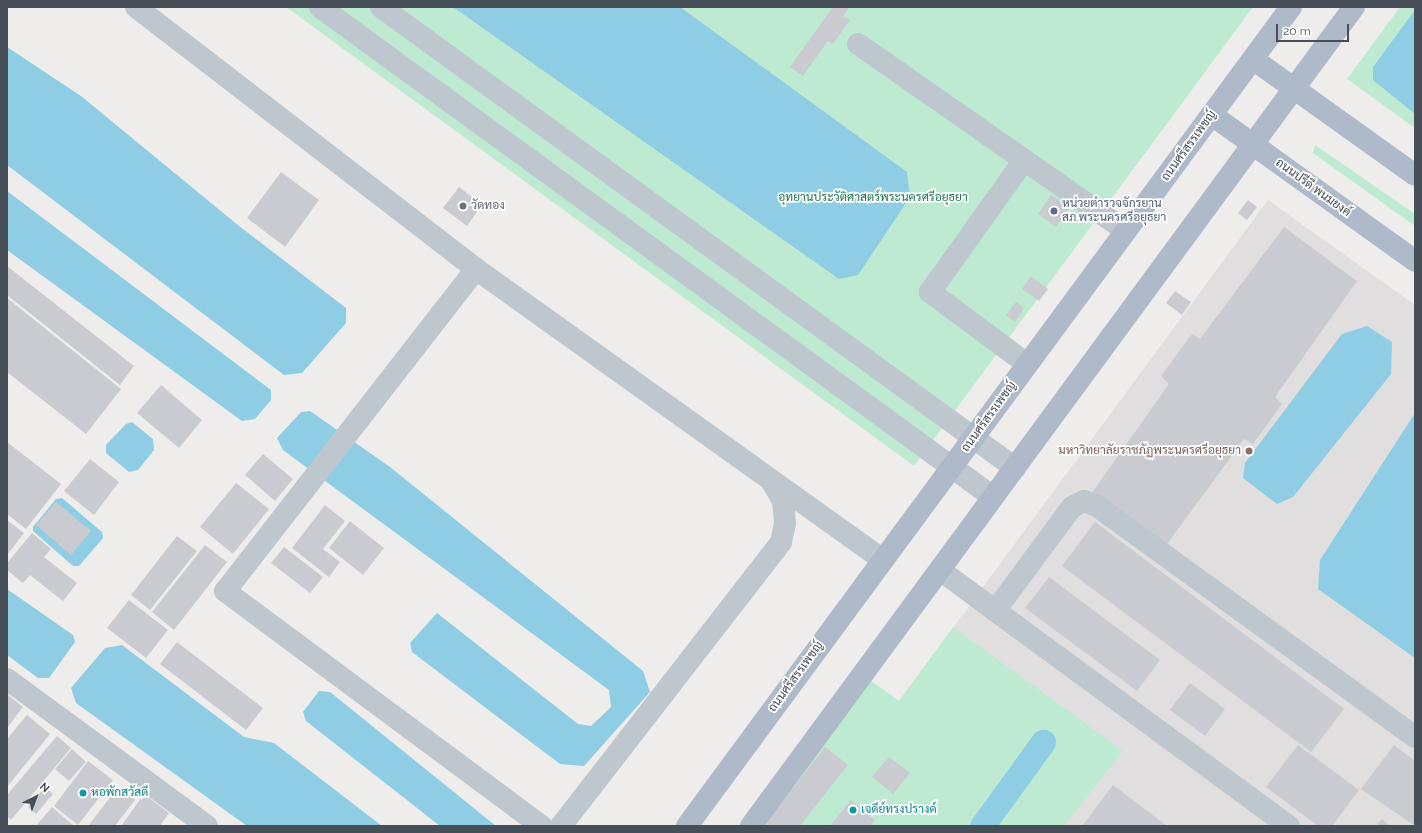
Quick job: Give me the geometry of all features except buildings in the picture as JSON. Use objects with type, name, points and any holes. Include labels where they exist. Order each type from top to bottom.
[{"type":"main road","name":"ถนนศรีสรรเพชญ์","points":[[687,826],[1291,7]]},
{"type":"main road","points":[[750,826],[1354,7]]},
{"type":"main road","points":[[1253,59],[1415,175]]},
{"type":"main road","name":"ถนนปรีดี พนมยงค์","points":[[1212,115],[1415,261]]},
{"type":"street","points":[[136,7],[476,269],[883,560]]},
{"type":"street","points":[[320,7],[993,497]]},
{"type":"street","points":[[381,7],[1015,468]]},
{"type":"street","points":[[858,44],[1126,232]]},
{"type":"street","points":[[1024,160],[930,292],[1028,364]]},
{"type":"street","points":[[476,269],[225,591],[542,826]]},
{"type":"street","points":[[561,826],[781,542],[786,523],[783,501],[772,482]]},
{"type":"street","points":[[995,611],[1072,507],[1084,501],[1097,506],[1415,737]]},
{"type":"street","points":[[940,570],[1289,826]]},
{"type":"street","points":[[7,679],[207,826]]},
{"type":"shaded area","name":"มหาวิทยาลัยราชภัฏพระนครศรีอยุธยา","points":[[1268,200],[1415,305],[1415,826],[761,826],[899,701]]},
{"type":"green space","name":"อุทยานประวัติศาสตร์พระนครศรีอยุธยา","points":[[286,7],[1253,7],[914,466]]},
{"type":"green space","points":[[1400,7],[1415,7],[1415,128],[1347,79]]},
{"type":"green space","points":[[1315,145],[1415,214],[1415,226],[1313,153]]},
{"type":"green space","points":[[953,627],[1123,751],[1064,826],[761,826],[870,680],[899,701]]},
{"type":"water","points":[[453,7],[680,7],[907,172],[910,197],[858,275],[839,279]]},
{"type":"water","points":[[1415,10],[1415,114],[1373,80],[1373,67]]},
{"type":"water","points":[[7,47],[81,96],[239,226],[346,308],[346,323],[302,373],[284,375],[7,165]]},
{"type":"water","points":[[7,191],[271,390],[271,400],[255,419],[242,421],[7,250]]},
{"type":"water","points":[[1367,326],[1392,342],[1391,374],[1293,497],[1277,504],[1243,478],[1245,463],[1342,334]]},
{"type":"water","points":[[310,411],[390,467],[643,671],[650,692],[584,766],[560,764],[412,652],[410,643],[437,613],[578,724],[591,726],[611,707],[609,690],[283,450],[277,438],[301,412]]},
{"type":"water","points":[[1415,413],[1415,658],[1318,589],[1320,560]]},
{"type":"water","points":[[132,422],[153,439],[154,450],[138,470],[129,472],[106,453],[106,445],[126,424]]},
{"type":"water","points":[[62,498],[102,532],[103,538],[79,566],[73,566],[33,531],[33,527],[56,499]]},
{"type":"water","points":[[7,589],[73,635],[75,642],[49,678],[38,678],[7,655]]},
{"type":"water","points":[[122,645],[244,737],[274,743],[382,826],[247,826],[76,703],[71,688],[105,648]]},
{"type":"water","points":[[319,691],[330,692],[496,826],[440,826],[306,721],[303,712]]},
{"type":"waterway","points":[[982,826],[1043,742]]},
{"type":"place","name":"วัดทอง","points":[[463,206]]},
{"type":"place","name":"หน่วยตำรวจจักรยาน สภ.พระนครศรีอยุธยา","points":[[1054,211]]},
{"type":"place","name":"มหาวิทยาลัยราชภัฏพระนครศรีอยุธยา","points":[[1249,451]]},
{"type":"place","name":"หอพักสวัสดี","points":[[83,793]]},
{"type":"place","name":"เจดีย์ทรงปรางค์","points":[[853,810]]}]
